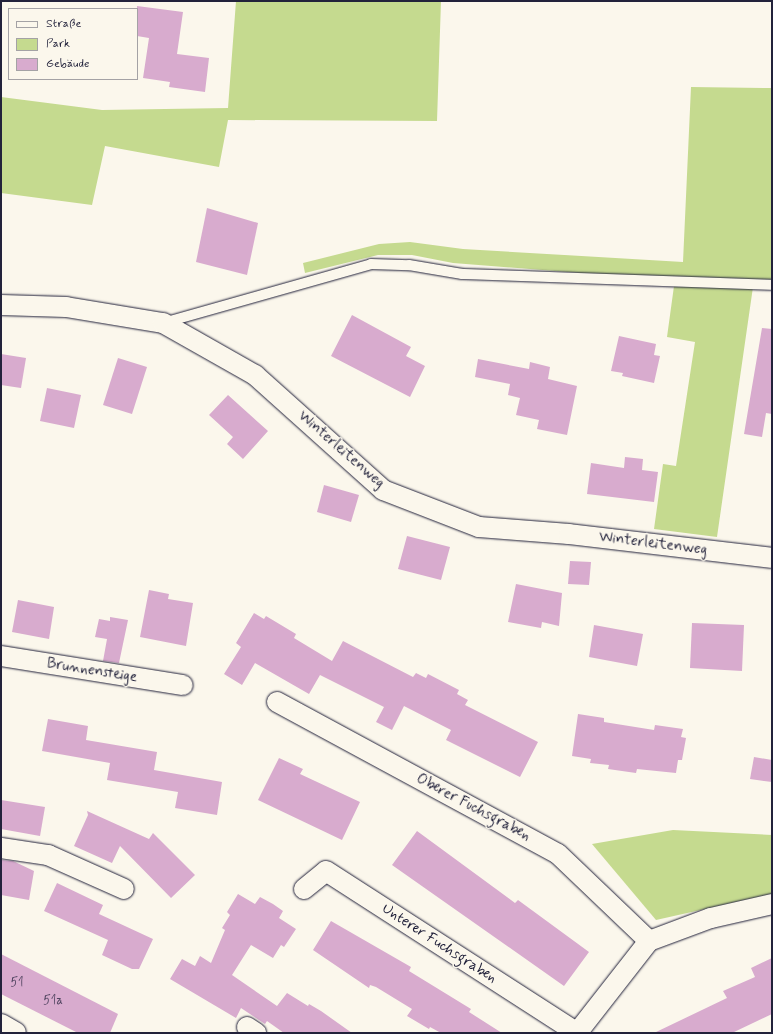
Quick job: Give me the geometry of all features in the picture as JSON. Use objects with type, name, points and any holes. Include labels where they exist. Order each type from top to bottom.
[{"type":"main road","points":[[1,1026],[15,1033]]},
{"type":"street","name":"Winterleitenweg","points":[[1,305],[66,307],[163,323],[256,375],[383,490],[479,527],[569,534],[772,558]]},
{"type":"street","name":"Brunnensteige","points":[[1,656],[183,685]]},
{"type":"street","name":"Oberer Fuchsgraben","points":[[277,702],[558,854],[649,941]]},
{"type":"street","points":[[1,848],[48,855],[124,889]]},
{"type":"street","name":"Unterer Fuchsgraben","points":[[304,889],[326,870],[577,1033]]},
{"type":"street","points":[[577,1033],[649,941],[711,918],[772,904]]},
{"type":"lane","points":[[163,323],[371,264],[409,265],[462,274],[772,285]]},
{"type":"green space","points":[[236,1],[441,1],[437,121],[228,120],[219,167],[105,146],[92,205],[1,193],[1,97],[102,110],[228,108]]},
{"type":"green space","points":[[691,87],[772,88],[772,283],[681,281],[453,263],[412,255],[378,255],[305,273],[303,263],[379,244],[410,242],[463,249],[683,262]]},
{"type":"green space","points":[[674,286],[753,287],[717,537],[654,529],[663,464],[676,466],[695,342],[667,337]]},
{"type":"green space","points":[[673,830],[772,835],[772,894],[656,920],[592,844]]},
{"type":"building","points":[[137,6],[183,12],[177,54],[209,58],[205,92],[169,87],[170,82],[143,78],[149,38],[138,36]]},
{"type":"building","points":[[207,208],[258,223],[247,275],[196,262]]},
{"type":"building","points":[[352,315],[411,347],[406,356],[425,366],[410,397],[331,356]]},
{"type":"building","points":[[762,328],[772,329],[772,414],[766,413],[762,437],[744,434]]},
{"type":"building","points":[[619,336],[656,344],[654,355],[660,356],[654,383],[622,376],[623,373],[611,371]]},
{"type":"building","points":[[1,354],[26,358],[21,388],[1,385]]},
{"type":"building","points":[[118,358],[147,367],[132,414],[103,405]]},
{"type":"building","points":[[478,359],[529,369],[530,362],[550,367],[548,379],[577,386],[567,435],[537,429],[539,420],[516,415],[520,398],[508,395],[510,384],[475,377]]},
{"type":"building","points":[[47,388],[81,395],[74,428],[40,421]]},
{"type":"building","points":[[228,395],[268,431],[243,459],[227,444],[233,437],[209,415]]},
{"type":"building","points":[[625,457],[643,459],[642,470],[658,472],[654,502],[587,494],[591,463],[624,468]]},
{"type":"building","points":[[324,485],[359,495],[351,522],[317,512]]},
{"type":"building","points":[[407,536],[450,547],[441,580],[398,569]]},
{"type":"building","points":[[570,561],[591,562],[589,585],[568,584]]},
{"type":"building","points":[[516,584],[562,593],[559,626],[542,622],[541,628],[508,622]]},
{"type":"building","points":[[149,590],[169,594],[168,599],[193,603],[186,646],[140,637]]},
{"type":"building","points":[[18,600],[54,607],[49,639],[12,632]]},
{"type":"building","points":[[254,613],[264,619],[266,616],[296,634],[294,638],[332,661],[343,641],[413,677],[416,673],[426,678],[428,674],[459,690],[457,694],[468,700],[465,705],[538,742],[520,777],[446,740],[451,730],[404,706],[392,730],[376,722],[384,707],[320,675],[309,694],[255,663],[242,685],[224,674],[241,647],[236,643]]},
{"type":"building","points":[[110,617],[128,620],[119,663],[103,661],[107,639],[95,637],[99,619],[110,621]]},
{"type":"building","points":[[692,623],[744,625],[742,671],[690,668]]},
{"type":"building","points":[[594,625],[643,634],[637,666],[589,657]]},
{"type":"building","points":[[578,714],[604,718],[604,722],[654,730],[655,725],[683,729],[681,737],[686,738],[682,760],[678,760],[676,773],[637,769],[636,773],[608,769],[609,765],[590,763],[591,759],[572,756]]},
{"type":"building","points":[[48,719],[88,726],[86,740],[157,752],[154,770],[222,782],[217,815],[175,808],[178,792],[107,780],[110,763],[42,751]]},
{"type":"building","points":[[754,757],[772,760],[772,782],[750,779]]},
{"type":"building","points":[[279,758],[303,769],[300,774],[360,802],[342,840],[258,800]]},
{"type":"building","points":[[1,800],[45,807],[40,836],[1,829]]},
{"type":"building","points":[[87,811],[149,839],[153,833],[195,875],[171,898],[120,846],[112,863],[74,846],[88,815]]},
{"type":"building","points":[[417,831],[515,903],[518,900],[589,952],[564,986],[392,865]]},
{"type":"building","points":[[1,860],[13,861],[34,871],[29,900],[1,895]]},
{"type":"building","points":[[57,883],[103,905],[99,914],[153,939],[139,969],[132,969],[102,955],[108,940],[44,911]]},
{"type":"building","points":[[238,894],[255,904],[260,897],[273,904],[283,911],[279,918],[296,929],[284,947],[281,945],[273,958],[251,945],[232,975],[277,1006],[287,993],[308,1006],[309,1004],[321,1011],[352,1033],[284,1033],[267,1021],[265,1024],[241,1008],[236,1018],[170,979],[182,959],[195,966],[200,956],[211,963],[225,930],[222,928],[230,915],[227,912]]},
{"type":"building","points":[[331,921],[411,967],[409,971],[471,1009],[469,1012],[502,1033],[441,1033],[430,1027],[429,1029],[407,1016],[412,1009],[376,987],[370,985],[369,988],[313,950]]},
{"type":"building","points":[[1,954],[118,1014],[110,1033],[78,1033],[1,994]]},
{"type":"building","points":[[772,958],[772,1014],[732,1033],[654,1033],[727,998],[723,991],[755,977],[751,968]]}]
